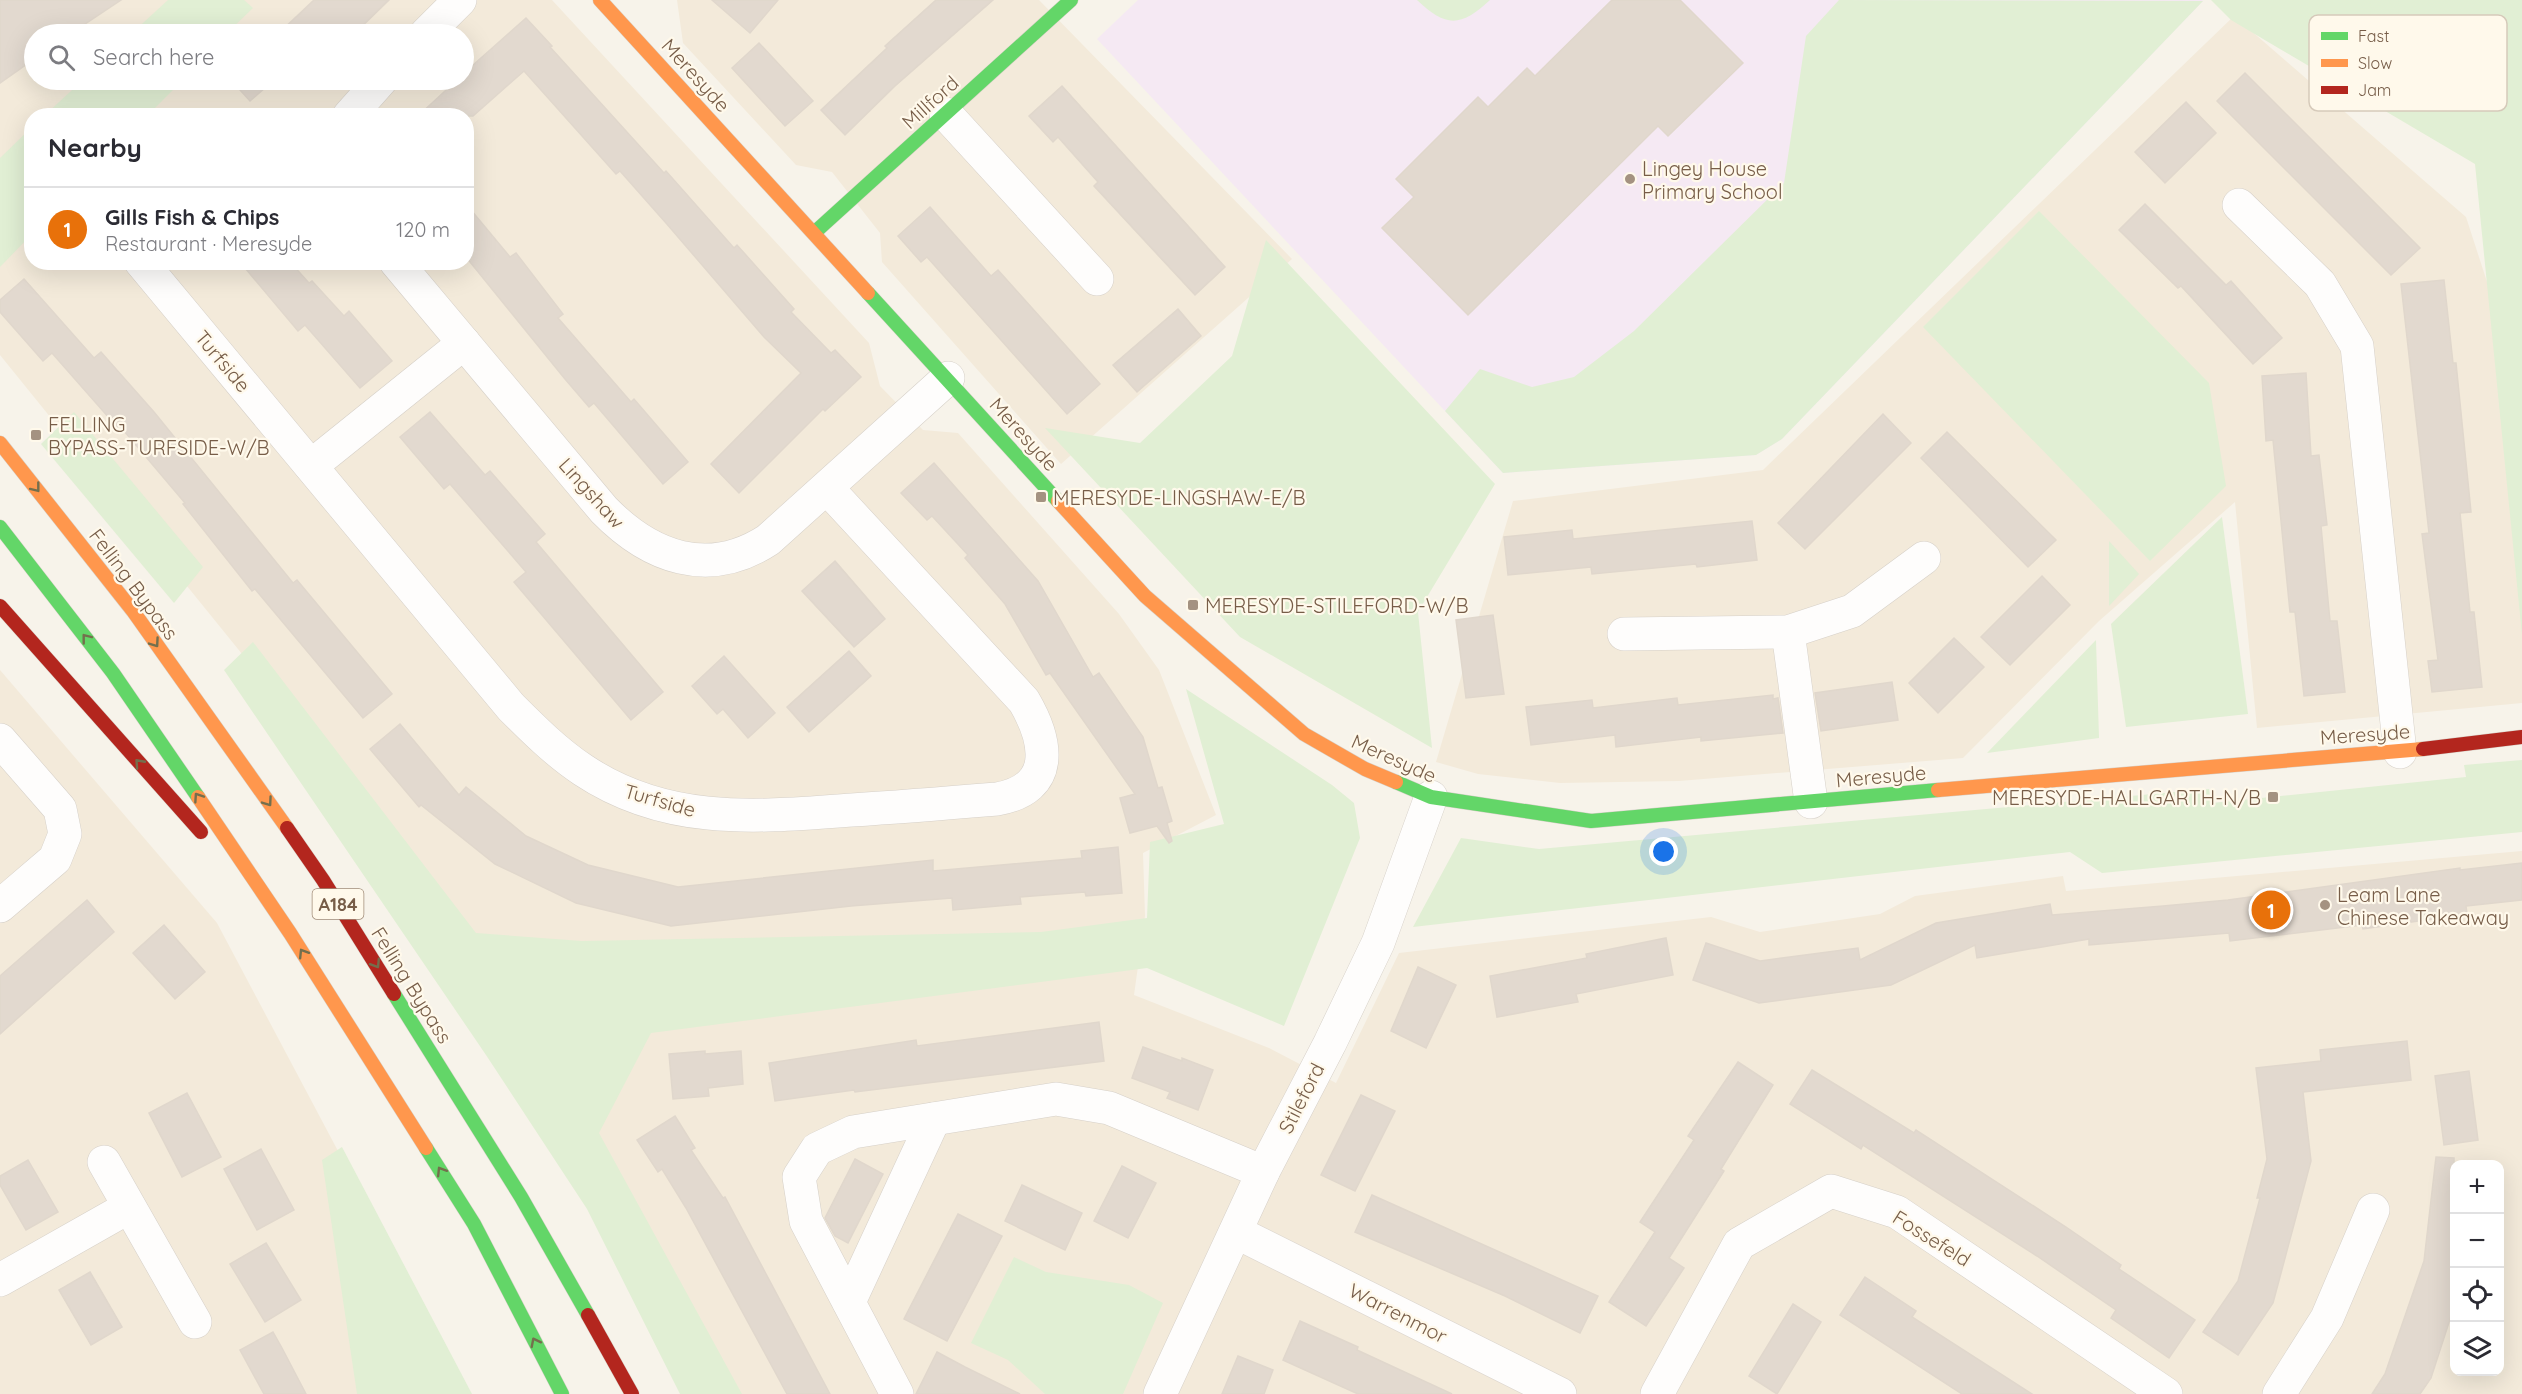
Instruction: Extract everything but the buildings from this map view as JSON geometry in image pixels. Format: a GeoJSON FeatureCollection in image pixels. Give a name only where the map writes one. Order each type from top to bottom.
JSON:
{"type":"FeatureCollection","features":[{"type":"Feature","properties":{"kind":"main road","name":"Millford"},"geometry":{"type":"LineString","coordinates":[[814,233],[1071,0]]}},
{"type":"Feature","properties":{"kind":"main road","name":"Meresyde"},"geometry":{"type":"LineString","coordinates":[[614,5],[814,233],[1145,596],[1304,734],[1365,769],[1431,797],[1591,821],[2252,762],[2400,752],[2522,737]]}},
{"type":"Feature","properties":{"kind":"main road","name":"Felling Bypass"},"geometry":{"type":"LineString","coordinates":[[0,442],[133,611],[323,880],[521,1197],[632,1394]]}},
{"type":"Feature","properties":{"kind":"main road","name":"A184"},"geometry":{"type":"LineString","coordinates":[[0,527],[113,672],[290,933],[474,1224],[562,1394]]}},
{"type":"Feature","properties":{"kind":"main road"},"geometry":{"type":"LineString","coordinates":[[0,606],[290,933]]}},
{"type":"Feature","properties":{"kind":"street"},"geometry":{"type":"LineString","coordinates":[[436,24],[460,0]]}},
{"type":"Feature","properties":{"kind":"street"},"geometry":{"type":"LineString","coordinates":[[356,108],[372,90]]}},
{"type":"Feature","properties":{"kind":"street"},"geometry":{"type":"LineString","coordinates":[[946,114],[1097,279]]}},
{"type":"Feature","properties":{"kind":"street"},"geometry":{"type":"LineString","coordinates":[[2240,205],[2320,284],[2357,346],[2400,752]]}},
{"type":"Feature","properties":{"kind":"street","name":"Turfside"},"geometry":{"type":"LineString","coordinates":[[148,270],[510,706],[551,746],[583,770],[610,785],[649,801],[683,810],[759,817],[997,799],[1013,797],[1027,789],[1038,776],[1042,760],[1042,740],[1036,722],[1024,701],[827,488]]}},
{"type":"Feature","properties":{"kind":"street","name":"Lingshaw"},"geometry":{"type":"LineString","coordinates":[[403,270],[604,510],[620,527],[640,542],[660,552],[701,560],[721,559],[752,551],[768,540],[827,488],[948,378]]}},
{"type":"Feature","properties":{"kind":"street"},"geometry":{"type":"LineString","coordinates":[[311,466],[464,343]]}},
{"type":"Feature","properties":{"kind":"street"},"geometry":{"type":"LineString","coordinates":[[1624,634],[1788,632],[1852,611],[1924,558]]}},
{"type":"Feature","properties":{"kind":"street"},"geometry":{"type":"LineString","coordinates":[[1788,632],[1811,802]]}},
{"type":"Feature","properties":{"kind":"street"},"geometry":{"type":"LineString","coordinates":[[0,740],[60,809],[65,834],[55,859],[0,906]]}},
{"type":"Feature","properties":{"kind":"street","name":"Stileford"},"geometry":{"type":"LineString","coordinates":[[1160,1394],[1263,1172],[1330,1043],[1378,943],[1431,797]]}},
{"type":"Feature","properties":{"kind":"street"},"geometry":{"type":"LineString","coordinates":[[897,1394],[806,1221],[798,1177],[817,1149],[853,1132],[1056,1099],[1109,1108],[1263,1172]]}},
{"type":"Feature","properties":{"kind":"street"},"geometry":{"type":"LineString","coordinates":[[849,1302],[934,1119]]}},
{"type":"Feature","properties":{"kind":"street"},"geometry":{"type":"LineString","coordinates":[[104,1162],[195,1322]]}},
{"type":"Feature","properties":{"kind":"street","name":"Fossefeld"},"geometry":{"type":"LineString","coordinates":[[1657,1394],[1740,1244],[1831,1191],[1897,1212],[2166,1394]]}},
{"type":"Feature","properties":{"kind":"street"},"geometry":{"type":"LineString","coordinates":[[0,1280],[129,1207]]}},
{"type":"Feature","properties":{"kind":"street"},"geometry":{"type":"LineString","coordinates":[[2279,1394],[2327,1318],[2373,1210]]}},
{"type":"Feature","properties":{"kind":"street","name":"Warrenmor"},"geometry":{"type":"LineString","coordinates":[[1236,1232],[1560,1394]]}},
{"type":"Feature","properties":{"kind":"shaded area"},"geometry":{"type":"Polygon","coordinates":[[[0,0],[552,0],[869,343],[880,386],[923,430],[958,433],[1119,614],[1159,670],[1216,815],[1143,853],[1145,916],[1134,995],[1269,1048],[1336,1083],[1399,953],[1711,917],[1760,932],[1880,914],[1915,896],[2063,876],[2066,891],[2522,851],[2522,1394],[727,1394],[263,680],[0,355],[0,0]]]}},
{"type":"Feature","properties":{"kind":"shaded area"},"geometry":{"type":"Polygon","coordinates":[[[677,0],[1039,0],[1292,259],[1061,464],[882,262],[880,233],[832,172],[796,165],[683,43],[677,0]]]}},
{"type":"Feature","properties":{"kind":"shaded area","name":"Lingey House Primary School"},"geometry":{"type":"Polygon","coordinates":[[[1138,0],[2203,1],[1782,439],[1756,455],[1503,473],[1097,39],[1138,0]]]}},
{"type":"Feature","properties":{"kind":"shaded area"},"geometry":{"type":"Polygon","coordinates":[[[2234,16],[2309,81],[2309,111],[2344,111],[2466,217],[2522,390],[2522,703],[2257,728],[2235,502],[2099,621],[1963,758],[1679,781],[1560,783],[1478,774],[1436,762],[1513,501],[1763,470],[2234,16]]]}},
{"type":"Feature","properties":{"kind":"shaded area"},"geometry":{"type":"Polygon","coordinates":[[[0,670],[217,923],[467,1394],[0,1394],[0,670]]]}},
{"type":"Feature","properties":{"kind":"green space"},"geometry":{"type":"Polygon","coordinates":[[[168,0],[244,0],[253,8],[236,24],[142,24],[168,0]]]}},
{"type":"Feature","properties":{"kind":"green space"},"geometry":{"type":"Polygon","coordinates":[[[1417,0],[1490,0],[1470,15],[1454,21],[1437,16],[1417,0]]]}},
{"type":"Feature","properties":{"kind":"green space"},"geometry":{"type":"Polygon","coordinates":[[[1839,0],[2203,1],[1782,439],[1756,455],[1503,473],[1445,411],[1480,369],[1532,387],[1574,377],[1634,331],[1784,183],[1806,36],[1839,0]]]}},
{"type":"Feature","properties":{"kind":"green space"},"geometry":{"type":"Polygon","coordinates":[[[2211,0],[2522,0],[2522,635],[2475,164],[2385,111],[2507,111],[2507,15],[2309,15],[2309,66],[2231,20],[2211,0]]]}},
{"type":"Feature","properties":{"kind":"green space"},"geometry":{"type":"Polygon","coordinates":[[[72,90],[173,90],[155,108],[53,108],[72,90]]]}},
{"type":"Feature","properties":{"kind":"green space"},"geometry":{"type":"Polygon","coordinates":[[[24,135],[24,242],[0,267],[0,158],[24,135]]]}},
{"type":"Feature","properties":{"kind":"green space"},"geometry":{"type":"Polygon","coordinates":[[[2039,211],[2209,383],[2226,486],[2150,561],[1923,327],[2039,211]]]}},
{"type":"Feature","properties":{"kind":"green space"},"geometry":{"type":"Polygon","coordinates":[[[1266,240],[1495,484],[1418,612],[1432,748],[1240,637],[1045,428],[1140,443],[1232,356],[1266,240]]]}},
{"type":"Feature","properties":{"kind":"green space"},"geometry":{"type":"Polygon","coordinates":[[[74,412],[203,567],[174,603],[41,444],[74,412]]]}},
{"type":"Feature","properties":{"kind":"green space"},"geometry":{"type":"Polygon","coordinates":[[[2222,517],[2248,714],[2126,727],[2111,624],[2222,517]]]}},
{"type":"Feature","properties":{"kind":"green space"},"geometry":{"type":"Polygon","coordinates":[[[2109,541],[2139,574],[2109,606],[2109,541]]]}},
{"type":"Feature","properties":{"kind":"green space"},"geometry":{"type":"Polygon","coordinates":[[[2096,640],[2099,738],[1987,753],[2096,640]]]}},
{"type":"Feature","properties":{"kind":"green space"},"geometry":{"type":"Polygon","coordinates":[[[253,642],[476,933],[582,941],[1041,932],[1147,918],[1150,842],[1224,824],[1186,689],[1332,785],[1354,803],[1360,838],[1284,1026],[1147,968],[651,1033],[599,1133],[742,1394],[680,1394],[587,1209],[486,1055],[224,670],[253,642]]]}},
{"type":"Feature","properties":{"kind":"green space"},"geometry":{"type":"Polygon","coordinates":[[[2522,760],[2522,832],[2102,873],[2070,852],[1413,927],[1461,838],[1539,849],[2209,789],[2212,803],[2466,777],[2464,765],[2522,760]]]}},
{"type":"Feature","properties":{"kind":"green space"},"geometry":{"type":"Polygon","coordinates":[[[342,1147],[472,1394],[357,1394],[322,1160],[342,1147]]]}},
{"type":"Feature","properties":{"kind":"green space"},"geometry":{"type":"Polygon","coordinates":[[[1014,1257],[1046,1272],[1129,1285],[1163,1303],[1123,1394],[1045,1394],[1008,1360],[971,1343],[1014,1257]]]}},
{"type":"Feature","properties":{"kind":"traffic: fast"},"geometry":{"type":"LineString","coordinates":[[814,233],[1071,0]]}},
{"type":"Feature","properties":{"kind":"traffic: fast"},"geometry":{"type":"LineString","coordinates":[[868,293],[1058,501]]}},
{"type":"Feature","properties":{"kind":"traffic: fast"},"geometry":{"type":"LineString","coordinates":[[0,527],[113,673],[198,797]]}},
{"type":"Feature","properties":{"kind":"traffic: fast"},"geometry":{"type":"LineString","coordinates":[[1396,782],[1431,797],[1591,821],[1938,790]]}},
{"type":"Feature","properties":{"kind":"traffic: fast"},"geometry":{"type":"LineString","coordinates":[[394,994],[521,1197],[588,1315]]}},
{"type":"Feature","properties":{"kind":"traffic: fast"},"geometry":{"type":"LineString","coordinates":[[426,1148],[474,1224],[562,1394]]}},
{"type":"Feature","properties":{"kind":"traffic: slow"},"geometry":{"type":"LineString","coordinates":[[600,0],[868,293]]}},
{"type":"Feature","properties":{"kind":"traffic: slow"},"geometry":{"type":"LineString","coordinates":[[0,443],[133,611],[287,828]]}},
{"type":"Feature","properties":{"kind":"traffic: slow"},"geometry":{"type":"LineString","coordinates":[[1058,501],[1145,596],[1304,734],[1365,769],[1396,782]]}},
{"type":"Feature","properties":{"kind":"traffic: slow"},"geometry":{"type":"LineString","coordinates":[[1938,790],[2423,749]]}},
{"type":"Feature","properties":{"kind":"traffic: slow"},"geometry":{"type":"LineString","coordinates":[[198,797],[290,933],[426,1148]]}},
{"type":"Feature","properties":{"kind":"traffic: jam"},"geometry":{"type":"LineString","coordinates":[[0,606],[201,832]]}},
{"type":"Feature","properties":{"kind":"traffic: jam"},"geometry":{"type":"LineString","coordinates":[[2423,749],[2522,737]]}},
{"type":"Feature","properties":{"kind":"traffic: jam"},"geometry":{"type":"LineString","coordinates":[[287,828],[323,880],[394,994]]}},
{"type":"Feature","properties":{"kind":"traffic: jam"},"geometry":{"type":"LineString","coordinates":[[588,1315],[632,1394]]}},
{"type":"Feature","properties":{"kind":"place","name":"Lingey House Primary School"},"geometry":{"type":"Point","coordinates":[1630,179]}},
{"type":"Feature","properties":{"kind":"place","name":"FELLING BYPASS-TURFSIDE-W/B"},"geometry":{"type":"Point","coordinates":[36,435]}},
{"type":"Feature","properties":{"kind":"place","name":"MERESYDE-LINGSHAW-E/B"},"geometry":{"type":"Point","coordinates":[1041,497]}},
{"type":"Feature","properties":{"kind":"place","name":"MERESYDE-STILEFORD-W/B"},"geometry":{"type":"Point","coordinates":[1193,605]}},
{"type":"Feature","properties":{"kind":"place","name":"MERESYDE-HALLGARTH-N/B"},"geometry":{"type":"Point","coordinates":[2273,797]}},
{"type":"Feature","properties":{"kind":"place","name":"Leam Lane Chinese Takeaway"},"geometry":{"type":"Point","coordinates":[2325,905]}},
{"type":"Feature","properties":{"kind":"place","name":"Gills Fish & Chips"},"geometry":{"type":"Point","coordinates":[2271,910]}}]}
